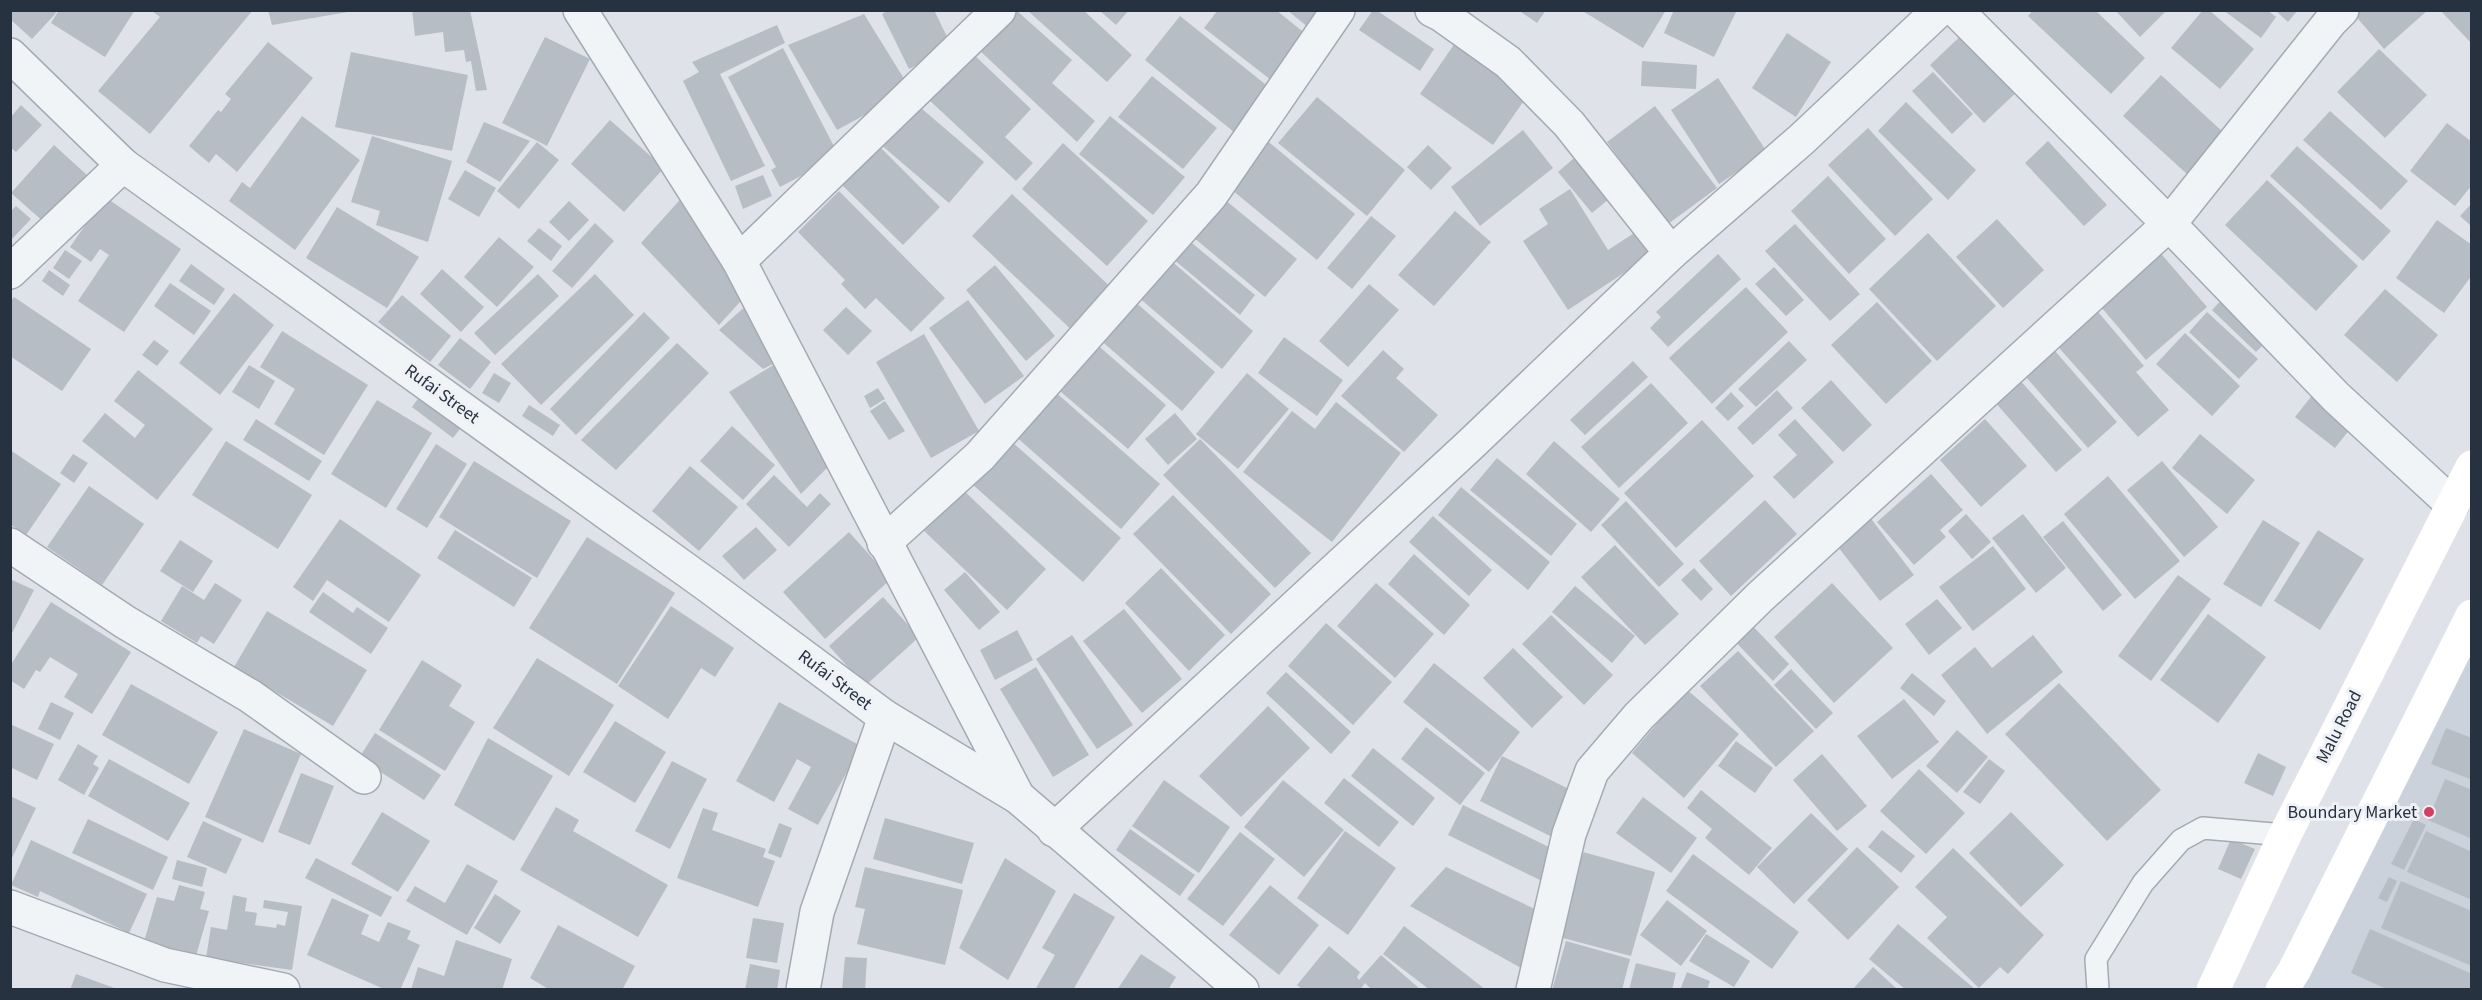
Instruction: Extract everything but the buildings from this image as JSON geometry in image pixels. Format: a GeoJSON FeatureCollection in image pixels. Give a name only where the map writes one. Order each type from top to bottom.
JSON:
{"type":"FeatureCollection","features":[{"type":"Feature","properties":{"kind":"main road","name":"Malu Road"},"geometry":{"type":"LineString","coordinates":[[2212,990],[2285,835],[2472,466]]}},
{"type":"Feature","properties":{"kind":"main road"},"geometry":{"type":"LineString","coordinates":[[2282,990],[2294,971],[2472,616]]}},
{"type":"Feature","properties":{"kind":"street"},"geometry":{"type":"LineString","coordinates":[[580,10],[739,261],[1018,797],[1242,990]]}},
{"type":"Feature","properties":{"kind":"street"},"geometry":{"type":"LineString","coordinates":[[739,261],[999,10]]}},
{"type":"Feature","properties":{"kind":"street"},"geometry":{"type":"LineString","coordinates":[[884,543],[980,456],[1211,195],[1338,10]]}},
{"type":"Feature","properties":{"kind":"street"},"geometry":{"type":"LineString","coordinates":[[1432,10],[1443,15],[1508,62],[1561,116],[1671,253]]}},
{"type":"Feature","properties":{"kind":"street"},"geometry":{"type":"LineString","coordinates":[[1054,830],[1437,476],[1671,253],[1802,139],[1939,10]]}},
{"type":"Feature","properties":{"kind":"street"},"geometry":{"type":"LineString","coordinates":[[1956,10],[2169,224],[2336,397],[2452,504]]}},
{"type":"Feature","properties":{"kind":"street"},"geometry":{"type":"LineString","coordinates":[[1533,990],[1569,834],[1592,771],[1639,716],[1760,597],[2169,224],[2342,10]]}},
{"type":"Feature","properties":{"kind":"street","name":"Rufai Street"},"geometry":{"type":"LineString","coordinates":[[10,56],[123,165],[710,586],[885,717],[1018,797]]}},
{"type":"Feature","properties":{"kind":"street"},"geometry":{"type":"LineString","coordinates":[[10,272],[123,165]]}},
{"type":"Feature","properties":{"kind":"street"},"geometry":{"type":"LineString","coordinates":[[10,546],[125,622],[250,696],[364,777]]}},
{"type":"Feature","properties":{"kind":"street"},"geometry":{"type":"LineString","coordinates":[[803,990],[817,912],[885,717]]}},
{"type":"Feature","properties":{"kind":"street"},"geometry":{"type":"LineString","coordinates":[[10,907],[165,965],[284,990]]}},
{"type":"Feature","properties":{"kind":"lane"},"geometry":{"type":"LineString","coordinates":[[2098,990],[2096,958],[2142,884],[2181,840],[2203,828],[2285,835]]}},
{"type":"Feature","properties":{"kind":"shaded area","name":"Boundary Market"},"geometry":{"type":"Polygon","coordinates":[[[2471,638],[2471,989],[2292,990],[2471,638]]]}},
{"type":"Feature","properties":{"kind":"place","name":"Boundary Market"},"geometry":{"type":"Point","coordinates":[2429,812]}}]}
